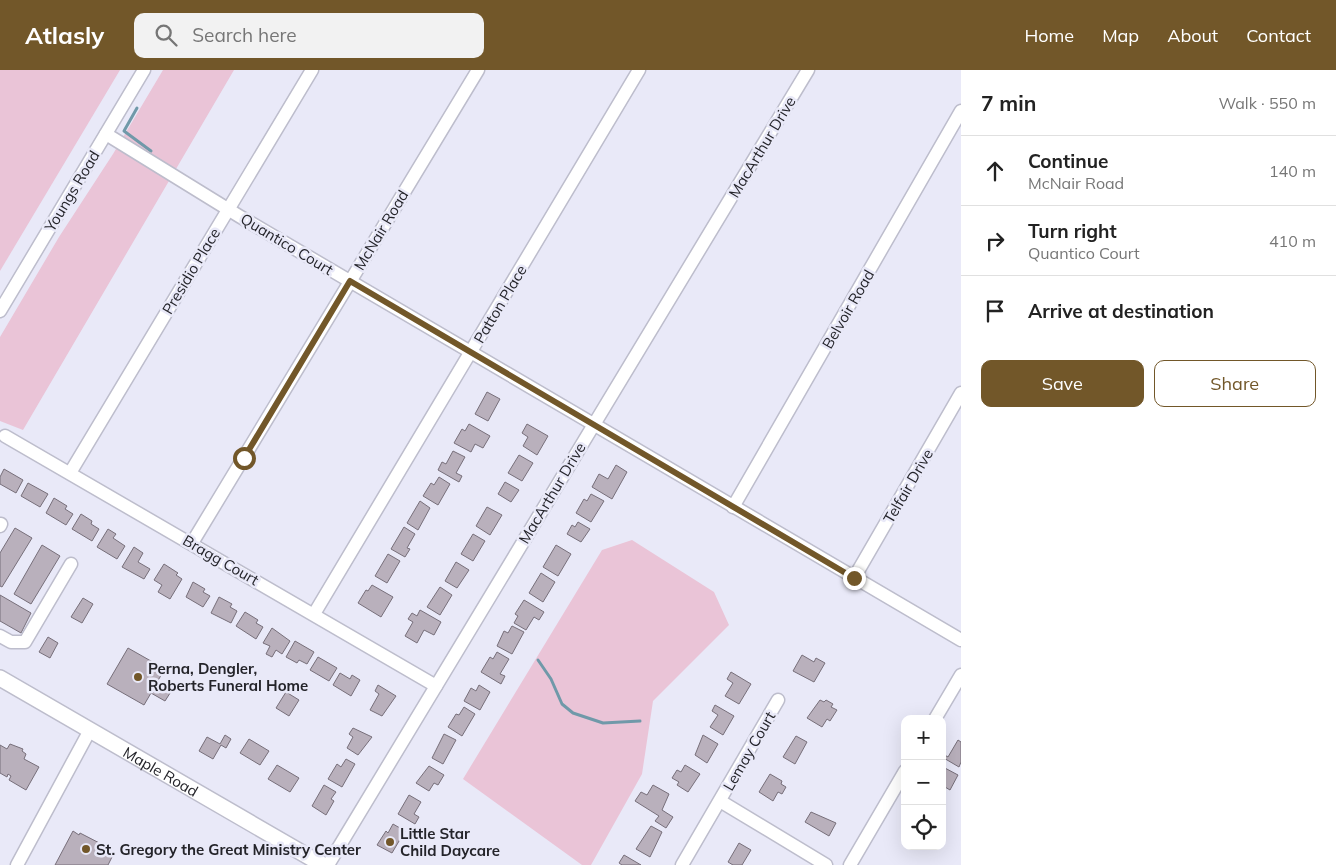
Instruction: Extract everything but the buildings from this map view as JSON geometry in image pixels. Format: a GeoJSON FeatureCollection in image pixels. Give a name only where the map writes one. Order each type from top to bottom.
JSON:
{"type":"FeatureCollection","features":[{"type":"Feature","properties":{"kind":"main road","name":"Maple Road"},"geometry":{"type":"LineString","coordinates":[[0,678],[323,865]]}},
{"type":"Feature","properties":{"kind":"street","name":"Youngs Road"},"geometry":{"type":"LineString","coordinates":[[0,311],[144,70]]}},
{"type":"Feature","properties":{"kind":"street","name":"Presidio Place"},"geometry":{"type":"LineString","coordinates":[[70,473],[312,70]]}},
{"type":"Feature","properties":{"kind":"street","name":"McNair Road"},"geometry":{"type":"LineString","coordinates":[[192,544],[478,70]]}},
{"type":"Feature","properties":{"kind":"street","name":"Patton Place"},"geometry":{"type":"LineString","coordinates":[[314,614],[639,70]]}},
{"type":"Feature","properties":{"kind":"street","name":"MacArthur Drive"},"geometry":{"type":"LineString","coordinates":[[328,865],[593,423],[808,70]]}},
{"type":"Feature","properties":{"kind":"street","name":"Belvoir Road"},"geometry":{"type":"LineString","coordinates":[[733,506],[960,117]]}},
{"type":"Feature","properties":{"kind":"street","name":"Quantico Court"},"geometry":{"type":"LineString","coordinates":[[106,134],[350,281],[961,640]]}},
{"type":"Feature","properties":{"kind":"street","name":"Telfair Drive"},"geometry":{"type":"LineString","coordinates":[[854,578],[961,393]]}},
{"type":"Feature","properties":{"kind":"street","name":"Bragg Court"},"geometry":{"type":"LineString","coordinates":[[5,436],[436,686]]}},
{"type":"Feature","properties":{"kind":"street"},"geometry":{"type":"LineString","coordinates":[[0,636],[11,642],[25,642],[71,564]]}},
{"type":"Feature","properties":{"kind":"street"},"geometry":{"type":"LineString","coordinates":[[938,715],[961,675]]}},
{"type":"Feature","properties":{"kind":"street","name":"Lemay Court"},"geometry":{"type":"LineString","coordinates":[[682,865],[778,700]]}},
{"type":"Feature","properties":{"kind":"street"},"geometry":{"type":"LineString","coordinates":[[17,865],[90,730]]}},
{"type":"Feature","properties":{"kind":"street"},"geometry":{"type":"LineString","coordinates":[[850,865],[901,778]]}},
{"type":"Feature","properties":{"kind":"street","name":"Lemay Court"},"geometry":{"type":"LineString","coordinates":[[720,801],[826,865]]}},
{"type":"Feature","properties":{"kind":"shaded area"},"geometry":{"type":"Polygon","coordinates":[[[0,70],[120,70],[0,271],[0,70]]]}},
{"type":"Feature","properties":{"kind":"shaded area"},"geometry":{"type":"Polygon","coordinates":[[[163,70],[234,70],[23,430],[0,421],[0,337],[59,237],[113,154],[163,70]]]}},
{"type":"Feature","properties":{"kind":"shaded area"},"geometry":{"type":"Polygon","coordinates":[[[632,540],[714,592],[729,625],[653,701],[642,774],[591,865],[582,865],[463,779],[602,550],[632,540]]]}},
{"type":"Feature","properties":{"kind":"waterway"},"geometry":{"type":"LineString","coordinates":[[137,108],[124,131],[151,151]]}},
{"type":"Feature","properties":{"kind":"waterway"},"geometry":{"type":"LineString","coordinates":[[538,660],[551,679],[562,704],[573,713],[603,723],[640,721]]}},
{"type":"Feature","properties":{"kind":"place","name":"Perna, Dengler, Roberts Funeral Home"},"geometry":{"type":"Point","coordinates":[138,677]}},
{"type":"Feature","properties":{"kind":"place","name":"Little Star Child Daycare"},"geometry":{"type":"Point","coordinates":[390,842]}},
{"type":"Feature","properties":{"kind":"place","name":"St. Gregory the Great Ministry Center"},"geometry":{"type":"Point","coordinates":[86,849]}},
{"type":"Feature","properties":{"kind":"route"},"geometry":{"type":"LineString","coordinates":[[244,458],[350,281],[854,578]]}}]}
